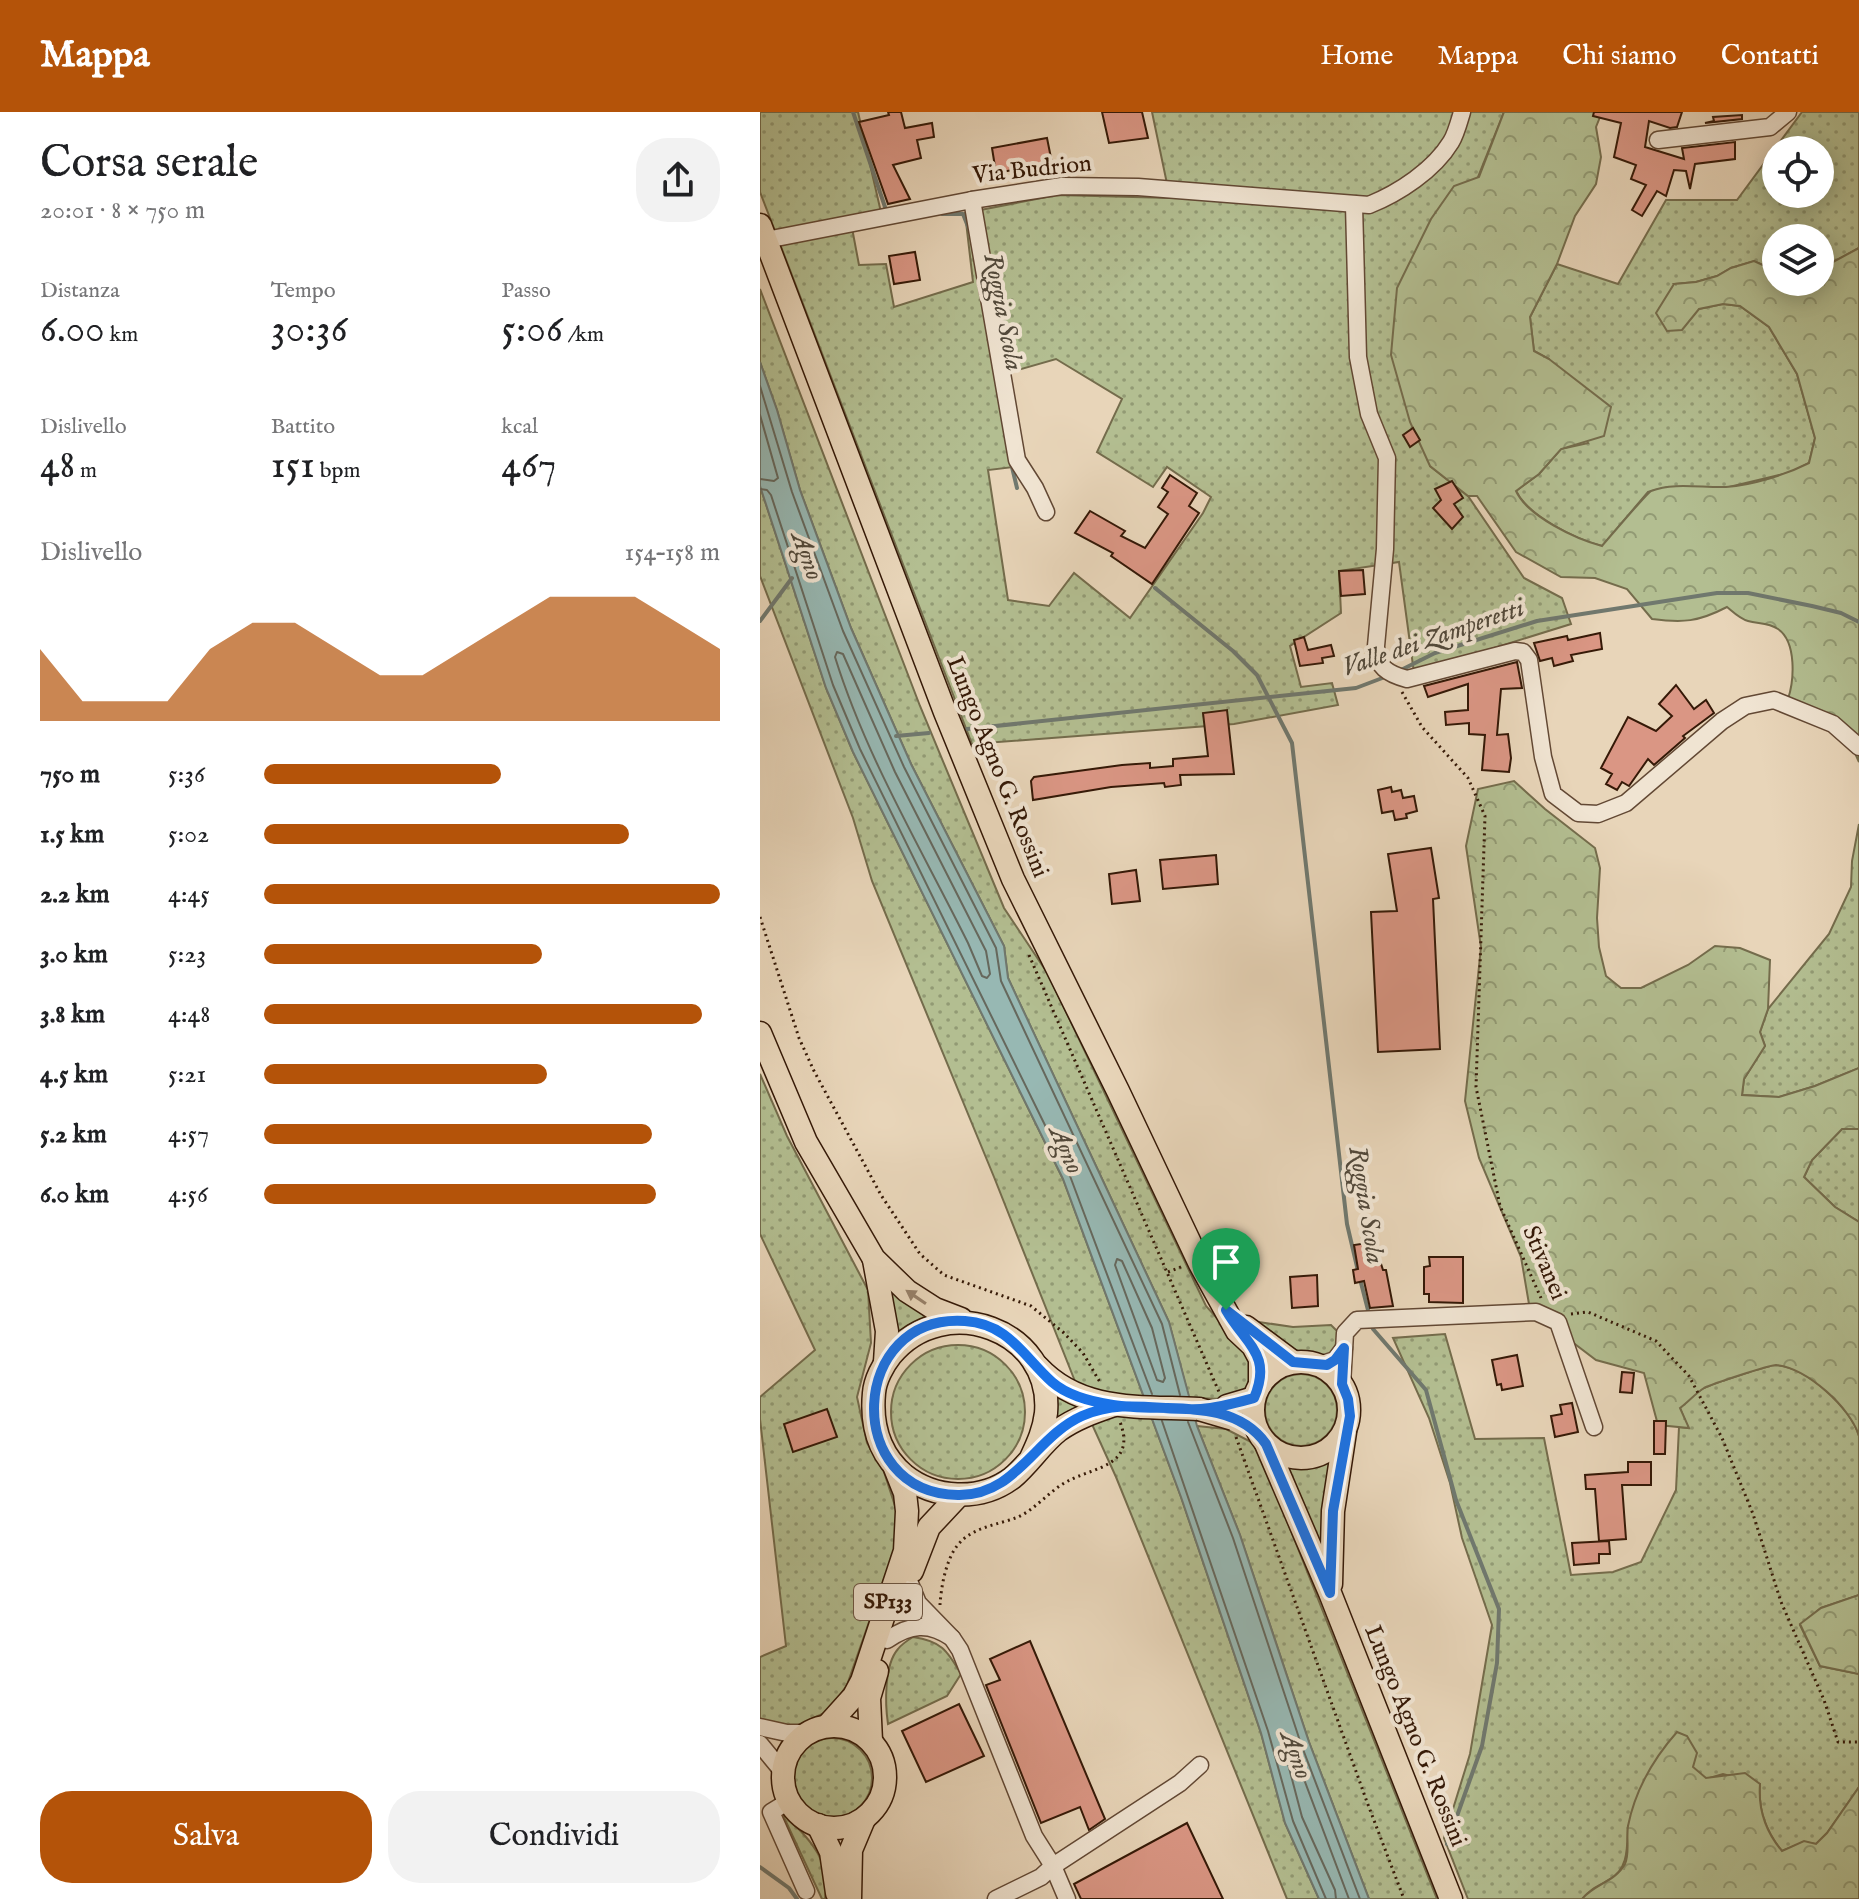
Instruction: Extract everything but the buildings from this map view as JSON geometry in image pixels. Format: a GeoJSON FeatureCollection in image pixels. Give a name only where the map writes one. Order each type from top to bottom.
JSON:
{"type":"FeatureCollection","features":[{"type":"Feature","properties":{"kind":"main road","name":"Lungo Agno G. Rossini"},"geometry":{"type":"LineString","coordinates":[[763,232],[945,712],[1013,879],[1198,1260],[1237,1331],[1253,1346],[1260,1359],[1254,1421],[1330,1593],[1451,1899]]}},
{"type":"Feature","properties":{"kind":"main road","name":"SP133"},"geometry":{"type":"LineString","coordinates":[[760,1033],[806,1142],[874,1259],[907,1291],[935,1309],[991,1327],[1014,1341],[1032,1360]]}},
{"type":"Feature","properties":{"kind":"main road","name":"SP133"},"geometry":{"type":"LineString","coordinates":[[874,1259],[887,1331],[885,1362]]}},
{"type":"Feature","properties":{"kind":"main road","name":"Lungo Agno G. Rossini"},"geometry":{"type":"LineString","coordinates":[[1226,1310],[1293,1362]]}},
{"type":"Feature","properties":{"kind":"main road","name":"SP133"},"geometry":{"type":"LineString","coordinates":[[817,1730],[854,1696],[862,1681],[908,1534],[906,1502],[895,1467],[879,1443],[872,1416],[874,1388],[885,1362],[900,1344],[920,1330],[942,1323],[966,1321]]}},
{"type":"Feature","properties":{"kind":"main road"},"geometry":{"type":"LineString","coordinates":[[1032,1360],[1053,1383],[1076,1396],[1111,1403],[1199,1409],[1231,1419],[1262,1438],[1277,1452],[1292,1458],[1323,1454],[1345,1432]]}},
{"type":"Feature","properties":{"kind":"main road"},"geometry":{"type":"LineString","coordinates":[[1031,1458],[1042,1435],[1046,1410],[1043,1384],[1032,1360]]}},
{"type":"Feature","properties":{"kind":"main road"},"geometry":{"type":"LineString","coordinates":[[1231,1419],[1280,1366],[1293,1362],[1319,1365],[1342,1384]]}},
{"type":"Feature","properties":{"kind":"main road","name":"Lungo Agno G. Rossini"},"geometry":{"type":"LineString","coordinates":[[1330,1593],[1333,1511],[1350,1416],[1342,1384]]}},
{"type":"Feature","properties":{"kind":"main road"},"geometry":{"type":"LineString","coordinates":[[1031,1458],[1069,1423],[1111,1403]]}},
{"type":"Feature","properties":{"kind":"main road","name":"SP133"},"geometry":{"type":"LineString","coordinates":[[895,1467],[913,1482],[935,1492],[959,1495],[987,1491],[1011,1478],[1031,1458]]}},
{"type":"Feature","properties":{"kind":"main road","name":"SP133"},"geometry":{"type":"LineString","coordinates":[[871,1741],[869,1698],[887,1640],[929,1527],[959,1495]]}},
{"type":"Feature","properties":{"kind":"main road"},"geometry":{"type":"LineString","coordinates":[[850,1899],[849,1862],[855,1835],[882,1796],[884,1767],[871,1741],[858,1731],[843,1726],[817,1730],[795,1743],[783,1772],[789,1801],[807,1820],[818,1825],[834,1828],[864,1819]]}},
{"type":"Feature","properties":{"kind":"main road"},"geometry":{"type":"LineString","coordinates":[[818,1825],[831,1852],[838,1899]]}},
{"type":"Feature","properties":{"kind":"street"},"geometry":{"type":"LineString","coordinates":[[1462,112],[1451,142],[1430,168],[1383,199],[1369,205],[1354,205],[1358,357],[1369,414],[1387,458],[1385,549],[1376,658],[1380,666],[1392,675],[1407,679],[1515,651],[1523,652],[1529,660],[1543,757],[1553,794],[1578,813],[1598,814],[1626,803],[1722,721],[1745,706],[1774,700],[1833,724],[1859,747]]}},
{"type":"Feature","properties":{"kind":"street"},"geometry":{"type":"LineString","coordinates":[[1658,140],[1770,127],[1788,112]]}},
{"type":"Feature","properties":{"kind":"street","name":"Via Budrion"},"geometry":{"type":"LineString","coordinates":[[763,232],[1062,186],[1138,187],[1354,205]]}},
{"type":"Feature","properties":{"kind":"street"},"geometry":{"type":"LineString","coordinates":[[972,200],[1017,460],[1046,512]]}},
{"type":"Feature","properties":{"kind":"street"},"geometry":{"type":"LineString","coordinates":[[1342,1384],[1345,1333],[1357,1320],[1536,1312],[1558,1322],[1594,1427]]}},
{"type":"Feature","properties":{"kind":"street"},"geometry":{"type":"LineString","coordinates":[[1319,1365],[1335,1360],[1344,1348]]}},
{"type":"Feature","properties":{"kind":"street"},"geometry":{"type":"LineString","coordinates":[[909,1581],[918,1603],[940,1624],[960,1650],[1034,1836],[1053,1866],[1067,1899]]}},
{"type":"Feature","properties":{"kind":"street"},"geometry":{"type":"LineString","coordinates":[[887,1640],[912,1627],[939,1629],[952,1638]]}},
{"type":"Feature","properties":{"kind":"street"},"geometry":{"type":"LineString","coordinates":[[760,1727],[787,1733],[817,1730]]}},
{"type":"Feature","properties":{"kind":"street"},"geometry":{"type":"LineString","coordinates":[[760,1744],[783,1772]]}},
{"type":"Feature","properties":{"kind":"street"},"geometry":{"type":"LineString","coordinates":[[996,1899],[1041,1877],[1180,1783],[1200,1765]]}},
{"type":"Feature","properties":{"kind":"street"},"geometry":{"type":"LineString","coordinates":[[789,1801],[771,1812],[806,1891]]}},
{"type":"Feature","properties":{"kind":"path","name":"Stivanei"},"geometry":{"type":"LineString","coordinates":[[1392,675],[1422,727],[1468,778],[1485,816],[1476,1087],[1500,1206],[1539,1291],[1547,1317],[1588,1312],[1656,1341],[1689,1376],[1722,1438],[1753,1514],[1781,1602],[1824,1700],[1838,1742],[1859,1742]]}},
{"type":"Feature","properties":{"kind":"path"},"geometry":{"type":"LineString","coordinates":[[760,917],[799,1038],[814,1071],[881,1195],[920,1254],[944,1275],[1031,1306],[1064,1333],[1083,1353],[1122,1427],[1122,1450],[1114,1462],[1067,1481],[1021,1515],[974,1531],[957,1546],[940,1594],[940,1624]]}},
{"type":"Feature","properties":{"kind":"path"},"geometry":{"type":"LineString","coordinates":[[1168,1272],[1190,1263]]}},
{"type":"Feature","properties":{"kind":"path"},"geometry":{"type":"LineString","coordinates":[[1231,1419],[1404,1899]]}},
{"type":"Feature","properties":{"kind":"green space"},"geometry":{"type":"Polygon","coordinates":[[[760,112],[858,112],[883,221],[852,228],[859,265],[886,264],[894,307],[973,282],[965,213],[1057,195],[1170,198],[1152,112],[1504,112],[1478,177],[1430,466],[1468,496],[1524,578],[1562,598],[1571,624],[1414,673],[1399,562],[1339,571],[1341,613],[1290,646],[1301,687],[1332,683],[1338,705],[1234,724],[972,744],[760,192],[760,112]],[[1056,359],[1000,375],[1014,467],[988,470],[1008,600],[1049,606],[1074,573],[1130,618],[1203,513],[1211,497],[1167,467],[1153,487],[1097,452],[1122,399],[1056,359]]]}},
{"type":"Feature","properties":{"kind":"green space"},"geometry":{"type":"Polygon","coordinates":[[[1504,112],[1602,112],[1596,127],[1601,157],[1596,184],[1575,216],[1557,264],[1530,317],[1534,351],[1611,407],[1604,436],[1561,449],[1539,474],[1516,491],[1531,510],[1554,526],[1602,546],[1651,491],[1669,487],[1747,484],[1809,463],[1815,438],[1797,374],[1769,327],[1740,306],[1723,304],[1699,309],[1682,330],[1667,331],[1656,313],[1674,284],[1717,276],[1754,261],[1762,265],[1762,296],[1834,296],[1834,261],[1859,248],[1859,762],[1849,740],[1788,699],[1792,682],[1791,652],[1778,629],[1745,620],[1727,607],[1690,620],[1652,619],[1627,589],[1595,578],[1561,577],[1516,552],[1477,496],[1468,496],[1430,466],[1410,422],[1391,355],[1397,288],[1431,219],[1454,186],[1479,177],[1504,112]]]}},
{"type":"Feature","properties":{"kind":"green space"},"geometry":{"type":"Polygon","coordinates":[[[1802,112],[1859,112],[1859,248],[1834,261],[1834,224],[1762,224],[1762,265],[1754,261],[1717,276],[1674,284],[1699,309],[1723,304],[1740,306],[1769,327],[1797,374],[1815,438],[1809,463],[1792,472],[1729,487],[1668,487],[1648,492],[1602,546],[1579,538],[1542,518],[1516,491],[1539,474],[1561,449],[1588,443],[1549,359],[1534,351],[1530,317],[1557,264],[1618,284],[1666,200],[1737,200],[1762,166],[1762,208],[1834,208],[1834,136],[1784,136],[1802,112]]]}},
{"type":"Feature","properties":{"kind":"green space"},"geometry":{"type":"Polygon","coordinates":[[[760,289],[920,706],[1004,908],[1048,974],[1206,1306],[1248,1353],[1254,1374],[1246,1392],[1227,1399],[1189,1398],[1169,1322],[1008,978],[1004,946],[911,764],[851,628],[800,490],[760,362],[760,289]]]}},
{"type":"Feature","properties":{"kind":"green space"},"geometry":{"type":"Polygon","coordinates":[[[760,486],[826,688],[853,752],[1063,1179],[1181,1497],[1261,1733],[1285,1823],[1319,1899],[1287,1899],[1116,1477],[1086,1411],[1054,1427],[1052,1394],[1072,1403],[1084,1404],[872,881],[853,818],[760,576],[760,486]]]}},
{"type":"Feature","properties":{"kind":"green space"},"geometry":{"type":"Polygon","coordinates":[[[1514,781],[1595,848],[1600,868],[1599,947],[1606,976],[1621,988],[1641,988],[1688,965],[1715,946],[1740,948],[1770,960],[1768,1009],[1760,1032],[1765,1046],[1744,1079],[1742,1095],[1779,1097],[1859,1068],[1859,1129],[1842,1129],[1812,1160],[1804,1177],[1835,1207],[1859,1222],[1859,1436],[1847,1414],[1826,1391],[1801,1373],[1776,1365],[1701,1390],[1680,1408],[1689,1428],[1658,1425],[1644,1373],[1596,1360],[1530,1310],[1521,1257],[1479,1158],[1465,1101],[1481,947],[1466,846],[1478,789],[1514,781]]]}},
{"type":"Feature","properties":{"kind":"green space"},"geometry":{"type":"Polygon","coordinates":[[[1859,824],[1859,1068],[1779,1097],[1742,1095],[1744,1079],[1765,1046],[1760,1032],[1768,1009],[1829,934],[1851,887],[1859,824]]]}},
{"type":"Feature","properties":{"kind":"green space"},"geometry":{"type":"Polygon","coordinates":[[[760,1074],[787,1136],[868,1290],[871,1343],[857,1397],[867,1443],[884,1472],[896,1509],[897,1542],[847,1685],[829,1711],[798,1725],[777,1727],[760,1722],[760,1657],[786,1646],[760,1397],[815,1350],[760,1234],[760,1074]]]}},
{"type":"Feature","properties":{"kind":"green space"},"geometry":{"type":"Polygon","coordinates":[[[1842,1129],[1859,1129],[1859,1222],[1835,1207],[1804,1177],[1812,1160],[1842,1129]]]}},
{"type":"Feature","properties":{"kind":"green space"},"geometry":{"type":"Polygon","coordinates":[[[883,1282],[929,1317],[908,1325],[891,1341],[883,1282]]]}},
{"type":"Feature","properties":{"kind":"green space"},"geometry":{"type":"Polygon","coordinates":[[[1252,1321],[1293,1327],[1331,1325],[1338,1332],[1339,1341],[1329,1357],[1307,1354],[1278,1341],[1252,1321]]]}},
{"type":"Feature","properties":{"kind":"green space"},"geometry":{"type":"Polygon","coordinates":[[[1445,1334],[1475,1439],[1544,1438],[1571,1575],[1613,1572],[1641,1562],[1676,1490],[1679,1427],[1688,1428],[1680,1408],[1704,1388],[1763,1368],[1776,1365],[1788,1367],[1814,1381],[1847,1413],[1859,1436],[1859,1595],[1821,1608],[1800,1625],[1820,1666],[1859,1674],[1859,1787],[1816,1844],[1804,1842],[1782,1851],[1764,1820],[1760,1784],[1723,1774],[1706,1779],[1692,1767],[1628,1826],[1624,1864],[1616,1875],[1582,1899],[1468,1899],[1444,1838],[1470,1754],[1492,1625],[1462,1538],[1450,1483],[1429,1418],[1393,1338],[1445,1334]]]}},
{"type":"Feature","properties":{"kind":"green space"},"geometry":{"type":"Polygon","coordinates":[[[958,1345],[984,1350],[1005,1365],[1020,1386],[1025,1412],[1020,1438],[1005,1459],[984,1474],[958,1479],[932,1474],[911,1459],[896,1438],[891,1412],[896,1386],[911,1365],[932,1350],[958,1345]]]}},
{"type":"Feature","properties":{"kind":"green space"},"geometry":{"type":"Polygon","coordinates":[[[1301,1374],[1321,1380],[1331,1390],[1337,1410],[1331,1430],[1321,1440],[1301,1446],[1281,1440],[1271,1430],[1265,1410],[1271,1390],[1281,1380],[1301,1374]]]}},
{"type":"Feature","properties":{"kind":"green space"},"geometry":{"type":"Polygon","coordinates":[[[1197,1426],[1226,1429],[1257,1445],[1437,1899],[1369,1899],[1309,1742],[1240,1535],[1197,1426]]]}},
{"type":"Feature","properties":{"kind":"green space"},"geometry":{"type":"Polygon","coordinates":[[[1333,1460],[1324,1569],[1282,1466],[1310,1468],[1333,1460]]]}},
{"type":"Feature","properties":{"kind":"green space"},"geometry":{"type":"Polygon","coordinates":[[[1859,1595],[1859,1674],[1820,1666],[1800,1624],[1821,1608],[1859,1595]]]}},
{"type":"Feature","properties":{"kind":"green space"},"geometry":{"type":"Polygon","coordinates":[[[913,1637],[937,1644],[961,1674],[947,1696],[888,1724],[886,1696],[890,1665],[898,1649],[913,1637]]]}},
{"type":"Feature","properties":{"kind":"green space"},"geometry":{"type":"Polygon","coordinates":[[[1677,1732],[1687,1736],[1697,1753],[1693,1767],[1706,1778],[1745,1773],[1760,1784],[1764,1820],[1782,1851],[1804,1841],[1816,1844],[1859,1787],[1859,1899],[1582,1899],[1616,1875],[1625,1864],[1628,1826],[1635,1800],[1653,1764],[1677,1732]]]}},
{"type":"Feature","properties":{"kind":"green space"},"geometry":{"type":"Polygon","coordinates":[[[832,1738],[847,1741],[860,1750],[869,1763],[872,1778],[869,1793],[860,1806],[847,1815],[832,1818],[817,1815],[804,1806],[795,1793],[792,1778],[795,1763],[804,1750],[817,1741],[832,1738]]]}},
{"type":"Feature","properties":{"kind":"green space"},"geometry":{"type":"Polygon","coordinates":[[[781,1811],[808,1840],[821,1860],[826,1884],[825,1899],[822,1899],[781,1811]]]}},
{"type":"Feature","properties":{"kind":"water","name":"Agno"},"geometry":{"type":"Polygon","coordinates":[[[760,362],[800,490],[851,628],[911,764],[1004,946],[1008,978],[1169,1322],[1197,1426],[1240,1535],[1309,1742],[1369,1899],[1319,1899],[1285,1823],[1261,1733],[1181,1497],[1063,1179],[853,752],[826,688],[760,486],[760,362]]]}},
{"type":"Feature","properties":{"kind":"waterway","name":"Roggia Scola"},"geometry":{"type":"LineString","coordinates":[[853,112],[885,207]]}},
{"type":"Feature","properties":{"kind":"waterway","name":"Roggia Scola"},"geometry":{"type":"LineString","coordinates":[[942,214],[963,214],[971,234]]}},
{"type":"Feature","properties":{"kind":"waterway","name":"Roggia Scola"},"geometry":{"type":"LineString","coordinates":[[1011,463],[1017,488]]}},
{"type":"Feature","properties":{"kind":"waterway","name":"Agno"},"geometry":{"type":"LineString","coordinates":[[760,621],[792,578]]}},
{"type":"Feature","properties":{"kind":"waterway","name":"Roggia Scola"},"geometry":{"type":"LineString","coordinates":[[1155,588],[1233,651],[1257,675],[1292,743],[1347,1224],[1358,1271]]}},
{"type":"Feature","properties":{"kind":"waterway","name":"Valle dei Zamperetti"},"geometry":{"type":"LineString","coordinates":[[1397,672],[1435,653],[1537,621],[1717,593],[1748,593],[1812,606],[1841,613],[1859,622]]}},
{"type":"Feature","properties":{"kind":"waterway","name":"Valle dei Zamperetti"},"geometry":{"type":"LineString","coordinates":[[967,729],[1356,688],[1385,677]]}},
{"type":"Feature","properties":{"kind":"waterway","name":"Valle dei Zamperetti"},"geometry":{"type":"LineString","coordinates":[[896,736],[929,733]]}},
{"type":"Feature","properties":{"kind":"waterway","name":"Roggia Scola"},"geometry":{"type":"LineString","coordinates":[[1360,1279],[1369,1314]]}},
{"type":"Feature","properties":{"kind":"waterway","name":"Roggia Scola"},"geometry":{"type":"LineString","coordinates":[[1371,1322],[1373,1329],[1426,1390],[1456,1500],[1499,1609],[1497,1663],[1482,1746],[1447,1844]]}},
{"type":"Feature","properties":{"kind":"waterway"},"geometry":{"type":"LineString","coordinates":[[760,1867],[789,1888],[797,1899]]}},
{"type":"Feature","properties":{"kind":"route"},"geometry":{"type":"LineString","coordinates":[[1226,1310],[1237,1331],[1253,1346],[1260,1359],[1260,1385],[1254,1398],[1227,1406],[1199,1409],[1114,1405],[1069,1423],[1011,1478],[987,1491],[959,1495],[935,1492],[913,1482],[895,1467],[879,1443],[872,1416],[874,1388],[885,1362],[900,1344],[920,1330],[942,1323],[966,1321],[991,1327],[1014,1341],[1053,1383],[1076,1396],[1114,1405],[1199,1409],[1233,1419],[1258,1432],[1266,1444],[1330,1593],[1333,1511],[1350,1416],[1342,1384],[1344,1348],[1327,1365],[1293,1362],[1226,1310]]}}]}
